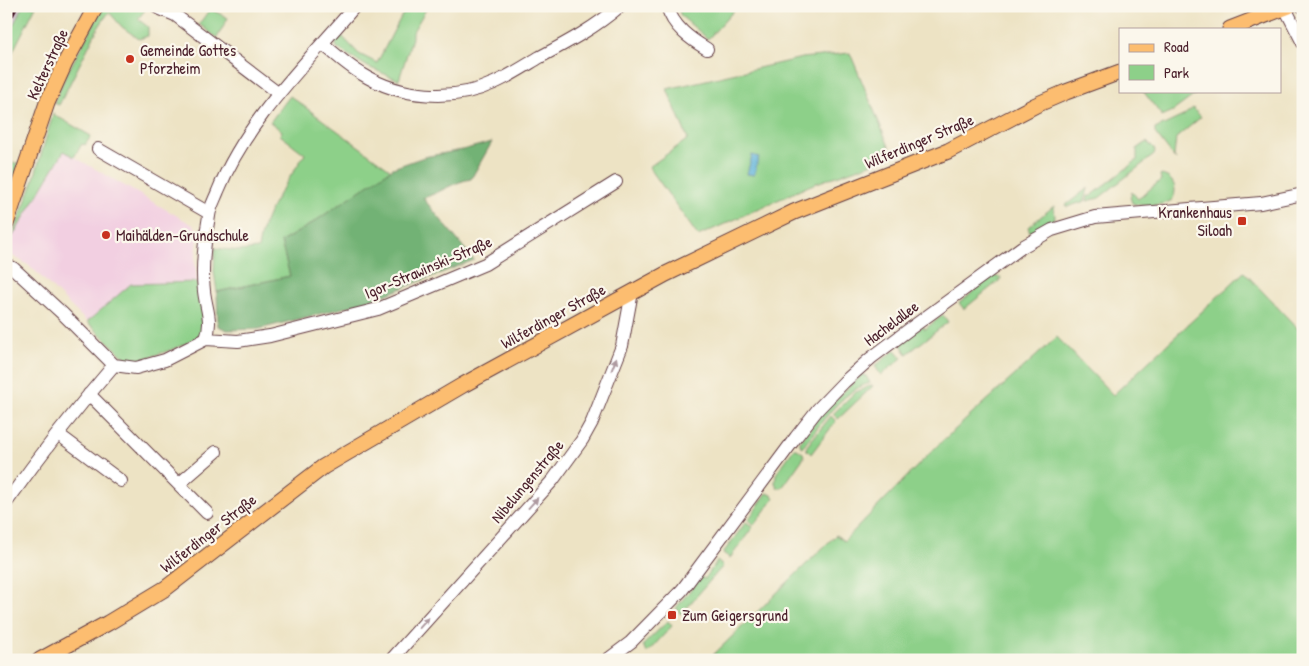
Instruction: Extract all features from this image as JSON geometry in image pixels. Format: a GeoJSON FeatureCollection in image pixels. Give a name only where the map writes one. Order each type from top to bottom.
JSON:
{"type":"FeatureCollection","features":[{"type":"Feature","properties":{"kind":"main road","name":"Kelterstraße"},"geometry":{"type":"LineString","coordinates":[[6,224],[47,103],[65,64],[96,6]]}},
{"type":"Feature","properties":{"kind":"main road"},"geometry":{"type":"LineString","coordinates":[[1233,28],[1287,7]]}},
{"type":"Feature","properties":{"kind":"main road","name":"Wilferdinger Straße"},"geometry":{"type":"LineString","coordinates":[[40,660],[108,624],[166,588],[323,467],[455,390],[632,292],[708,252],[794,212],[948,151],[1036,105],[1119,72]]}},
{"type":"Feature","properties":{"kind":"street"},"geometry":{"type":"LineString","coordinates":[[6,265],[13,268],[114,365],[136,368],[165,360],[206,339],[210,329],[204,291],[204,254],[209,212],[222,181],[237,152],[264,112],[355,6]]}},
{"type":"Feature","properties":{"kind":"street"},"geometry":{"type":"LineString","coordinates":[[323,44],[362,75],[380,83],[412,94],[443,96],[475,90],[493,84],[588,31],[620,6]]}},
{"type":"Feature","properties":{"kind":"street"},"geometry":{"type":"LineString","coordinates":[[667,6],[673,21],[689,37],[707,49]]}},
{"type":"Feature","properties":{"kind":"street"},"geometry":{"type":"LineString","coordinates":[[1287,7],[1303,43]]}},
{"type":"Feature","properties":{"kind":"street"},"geometry":{"type":"LineString","coordinates":[[158,8],[175,15],[279,94]]}},
{"type":"Feature","properties":{"kind":"street"},"geometry":{"type":"LineString","coordinates":[[98,149],[209,212]]}},
{"type":"Feature","properties":{"kind":"street","name":"Igor-Strawinski-Straße"},"geometry":{"type":"LineString","coordinates":[[206,339],[238,341],[270,336],[378,309],[485,264],[616,182]]}},
{"type":"Feature","properties":{"kind":"street","name":"Hachelallee"},"geometry":{"type":"LineString","coordinates":[[607,660],[631,642],[682,590],[796,437],[818,409],[844,382],[911,328],[1022,247],[1052,230],[1095,217],[1254,204],[1283,200],[1303,194]]}},
{"type":"Feature","properties":{"kind":"street","name":"Nibelungenstraße"},"geometry":{"type":"LineString","coordinates":[[391,660],[553,480],[582,440],[592,422],[622,346],[632,292]]}},
{"type":"Feature","properties":{"kind":"street"},"geometry":{"type":"LineString","coordinates":[[6,503],[88,394],[114,365]]}},
{"type":"Feature","properties":{"kind":"street"},"geometry":{"type":"LineString","coordinates":[[88,394],[207,512]]}},
{"type":"Feature","properties":{"kind":"street"},"geometry":{"type":"LineString","coordinates":[[58,434],[121,481]]}},
{"type":"Feature","properties":{"kind":"street"},"geometry":{"type":"LineString","coordinates":[[179,484],[216,452]]}},
{"type":"Feature","properties":{"kind":"shaded area"},"geometry":{"type":"Polygon","coordinates":[[[6,6],[23,6],[6,39],[6,6]]]}},
{"type":"Feature","properties":{"kind":"shaded area","name":"Maihälden-Grundschule"},"geometry":{"type":"Polygon","coordinates":[[[64,151],[193,225],[199,231],[195,262],[197,282],[131,284],[87,322],[30,266],[8,253],[7,248],[11,239],[64,151]]]}},
{"type":"Feature","properties":{"kind":"green space"},"geometry":{"type":"Polygon","coordinates":[[[23,6],[36,6],[6,65],[6,39],[23,6]]]}},
{"type":"Feature","properties":{"kind":"green space"},"geometry":{"type":"Polygon","coordinates":[[[104,6],[141,6],[145,10],[138,19],[148,27],[148,36],[139,39],[122,27],[109,12],[98,28],[59,105],[54,103],[66,75],[104,6]]]}},
{"type":"Feature","properties":{"kind":"green space"},"geometry":{"type":"Polygon","coordinates":[[[412,6],[428,6],[412,33],[399,80],[368,67],[337,48],[335,40],[338,32],[359,54],[377,63],[402,15],[409,11],[412,6]]]}},
{"type":"Feature","properties":{"kind":"green space"},"geometry":{"type":"Polygon","coordinates":[[[677,6],[738,6],[708,39],[681,16],[677,6]]]}},
{"type":"Feature","properties":{"kind":"green space"},"geometry":{"type":"Polygon","coordinates":[[[210,9],[228,18],[217,38],[199,24],[210,9]]]}},
{"type":"Feature","properties":{"kind":"green space"},"geometry":{"type":"Polygon","coordinates":[[[850,53],[893,156],[811,185],[698,236],[649,167],[688,139],[667,89],[802,58],[850,53]]]}},
{"type":"Feature","properties":{"kind":"green space"},"geometry":{"type":"Polygon","coordinates":[[[1144,92],[1199,92],[1173,111],[1162,116],[1144,92]]]}},
{"type":"Feature","properties":{"kind":"green space"},"geometry":{"type":"Polygon","coordinates":[[[290,96],[391,170],[281,242],[290,276],[217,292],[214,272],[215,248],[239,251],[258,249],[260,236],[270,211],[305,154],[280,135],[282,131],[270,122],[290,96]]]}},
{"type":"Feature","properties":{"kind":"green space"},"geometry":{"type":"Polygon","coordinates":[[[1193,108],[1201,117],[1176,138],[1174,156],[1176,160],[1155,133],[1155,129],[1183,116],[1193,108]]]}},
{"type":"Feature","properties":{"kind":"green space"},"geometry":{"type":"Polygon","coordinates":[[[53,114],[91,136],[85,145],[82,144],[74,157],[64,151],[11,239],[33,182],[53,114]]]}},
{"type":"Feature","properties":{"kind":"green space"},"geometry":{"type":"Polygon","coordinates":[[[492,142],[471,179],[423,198],[474,260],[367,302],[259,329],[227,330],[218,326],[217,292],[290,276],[281,242],[308,226],[393,168],[424,157],[492,142]]]}},
{"type":"Feature","properties":{"kind":"green space"},"geometry":{"type":"Polygon","coordinates":[[[1147,142],[1155,150],[1154,155],[1099,198],[1087,201],[1088,196],[1091,196],[1137,160],[1137,149],[1147,142]]]}},
{"type":"Feature","properties":{"kind":"green space"},"geometry":{"type":"Polygon","coordinates":[[[10,163],[19,163],[6,200],[6,185],[9,180],[6,178],[6,169],[10,163]]]}},
{"type":"Feature","properties":{"kind":"green space"},"geometry":{"type":"Polygon","coordinates":[[[1160,175],[1165,176],[1174,184],[1175,192],[1172,200],[1163,204],[1152,205],[1132,203],[1130,197],[1132,192],[1138,199],[1161,180],[1160,175]]]}},
{"type":"Feature","properties":{"kind":"green space"},"geometry":{"type":"Polygon","coordinates":[[[1088,188],[1085,201],[1067,207],[1066,205],[1088,188]]]}},
{"type":"Feature","properties":{"kind":"green space"},"geometry":{"type":"Polygon","coordinates":[[[1054,206],[1055,218],[1042,227],[1030,232],[1028,227],[1054,206]]]}},
{"type":"Feature","properties":{"kind":"green space"},"geometry":{"type":"Polygon","coordinates":[[[1244,272],[1303,334],[1303,660],[708,660],[836,535],[844,541],[938,445],[1057,337],[1113,395],[1244,272]]]}},
{"type":"Feature","properties":{"kind":"green space"},"geometry":{"type":"Polygon","coordinates":[[[988,277],[1001,278],[964,309],[959,303],[977,289],[975,285],[988,277]]]}},
{"type":"Feature","properties":{"kind":"green space"},"geometry":{"type":"Polygon","coordinates":[[[197,282],[204,312],[204,329],[194,339],[164,352],[137,361],[130,361],[87,322],[131,284],[197,282]]]}},
{"type":"Feature","properties":{"kind":"green space"},"geometry":{"type":"Polygon","coordinates":[[[943,315],[948,322],[907,354],[900,343],[923,326],[925,329],[943,315]]]}},
{"type":"Feature","properties":{"kind":"green space"},"geometry":{"type":"Polygon","coordinates":[[[895,350],[902,358],[881,375],[875,366],[895,350]]]}},
{"type":"Feature","properties":{"kind":"green space"},"geometry":{"type":"Polygon","coordinates":[[[862,374],[866,376],[870,383],[850,393],[832,409],[803,447],[800,445],[800,442],[822,413],[862,374]]]}},
{"type":"Feature","properties":{"kind":"green space"},"geometry":{"type":"Polygon","coordinates":[[[872,385],[838,419],[833,414],[854,393],[872,385]]]}},
{"type":"Feature","properties":{"kind":"green space"},"geometry":{"type":"Polygon","coordinates":[[[831,416],[836,421],[811,454],[806,449],[807,446],[831,416]]]}},
{"type":"Feature","properties":{"kind":"green space"},"geometry":{"type":"Polygon","coordinates":[[[794,449],[803,453],[804,457],[782,488],[778,488],[775,483],[776,474],[794,449]]]}},
{"type":"Feature","properties":{"kind":"green space"},"geometry":{"type":"Polygon","coordinates":[[[767,493],[774,498],[754,525],[748,520],[767,493]]]}},
{"type":"Feature","properties":{"kind":"green space"},"geometry":{"type":"Polygon","coordinates":[[[746,522],[753,527],[730,558],[723,553],[746,522]]]}},
{"type":"Feature","properties":{"kind":"green space"},"geometry":{"type":"Polygon","coordinates":[[[717,561],[723,566],[681,614],[676,608],[701,577],[705,579],[717,561]]]}},
{"type":"Feature","properties":{"kind":"green space"},"geometry":{"type":"Polygon","coordinates":[[[668,621],[672,626],[646,652],[643,645],[668,621]]]}},
{"type":"Feature","properties":{"kind":"water"},"geometry":{"type":"Polygon","coordinates":[[[752,155],[759,157],[754,175],[747,174],[752,155]]]}},
{"type":"Feature","properties":{"kind":"railway"},"geometry":{"type":"LineString","coordinates":[[6,26],[17,6]]}},
{"type":"Feature","properties":{"kind":"place","name":"Gemeinde Gottes Pforzheim"},"geometry":{"type":"Point","coordinates":[130,59]}},
{"type":"Feature","properties":{"kind":"place","name":"Krankenhaus Siloah"},"geometry":{"type":"Point","coordinates":[1242,221]}},
{"type":"Feature","properties":{"kind":"place","name":"Maihälden-Grundschule"},"geometry":{"type":"Point","coordinates":[106,235]}},
{"type":"Feature","properties":{"kind":"place","name":"Zum Geigersgrund"},"geometry":{"type":"Point","coordinates":[672,615]}}]}
